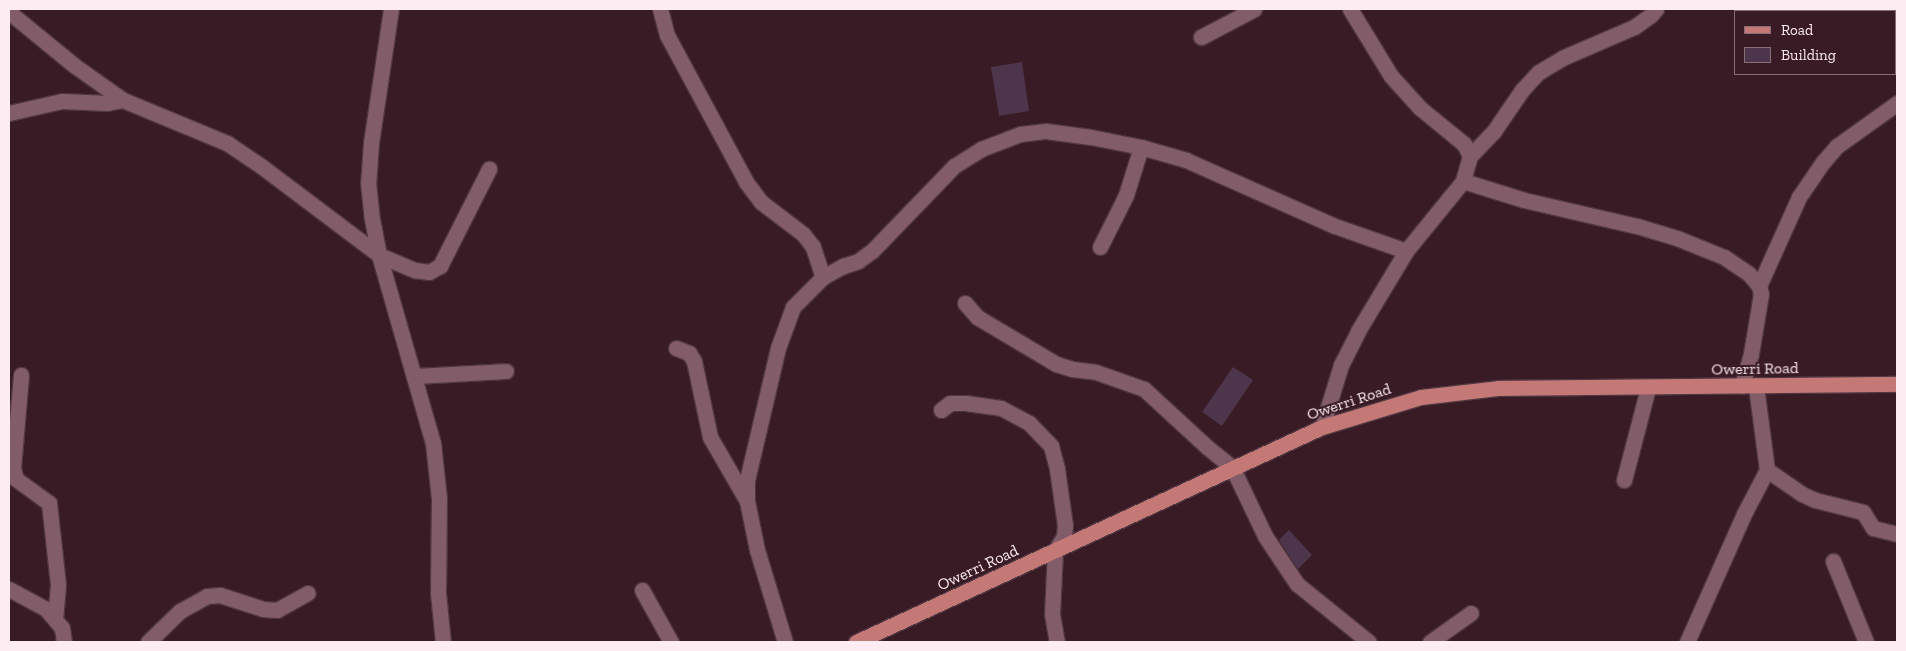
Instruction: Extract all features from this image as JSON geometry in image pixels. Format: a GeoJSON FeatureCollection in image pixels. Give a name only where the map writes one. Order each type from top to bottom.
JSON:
{"type":"FeatureCollection","features":[{"type":"Feature","properties":{"kind":"main road","name":"Owerri Road"},"geometry":{"type":"LineString","coordinates":[[856,642],[1322,427],[1421,397],[1499,388],[1897,384]]}},
{"type":"Feature","properties":{"kind":"street"},"geometry":{"type":"LineString","coordinates":[[391,9],[371,143],[369,173],[372,219],[379,255],[433,443],[439,498],[438,593],[443,642]]}},
{"type":"Feature","properties":{"kind":"street"},"geometry":{"type":"LineString","coordinates":[[660,9],[667,35],[746,182],[761,202],[803,234],[813,247],[823,277]]}},
{"type":"Feature","properties":{"kind":"street"},"geometry":{"type":"LineString","coordinates":[[1201,37],[1254,9]]}},
{"type":"Feature","properties":{"kind":"street"},"geometry":{"type":"LineString","coordinates":[[1350,9],[1391,76],[1420,108],[1464,144],[1470,156]]}},
{"type":"Feature","properties":{"kind":"street"},"geometry":{"type":"LineString","coordinates":[[1322,427],[1341,365],[1358,331],[1406,251],[1463,181],[1470,156],[1494,131],[1522,90],[1539,72],[1562,58],[1634,27],[1656,9]]}},
{"type":"Feature","properties":{"kind":"street"},"geometry":{"type":"LineString","coordinates":[[9,12],[76,66],[123,100],[227,143],[261,166],[379,255],[422,271],[429,272],[440,266],[489,169]]}},
{"type":"Feature","properties":{"kind":"street"},"geometry":{"type":"LineString","coordinates":[[9,113],[62,101],[108,104],[123,100]]}},
{"type":"Feature","properties":{"kind":"street"},"geometry":{"type":"LineString","coordinates":[[1687,642],[1767,470],[1749,386],[1759,314],[1759,286],[1799,197],[1823,162],[1837,146],[1897,103]]}},
{"type":"Feature","properties":{"kind":"street"},"geometry":{"type":"LineString","coordinates":[[785,642],[757,550],[747,501],[747,480],[778,348],[794,307],[823,277],[843,266],[858,261],[872,251],[954,166],[981,149],[1020,134],[1046,131],[1091,137],[1140,147],[1186,160],[1326,222],[1406,251]]}},
{"type":"Feature","properties":{"kind":"street"},"geometry":{"type":"LineString","coordinates":[[1100,247],[1126,195],[1140,147]]}},
{"type":"Feature","properties":{"kind":"street"},"geometry":{"type":"LineString","coordinates":[[1463,181],[1524,200],[1637,226],[1677,238],[1724,257],[1749,274],[1759,286]]}},
{"type":"Feature","properties":{"kind":"street"},"geometry":{"type":"LineString","coordinates":[[965,303],[977,317],[1056,364],[1072,369],[1096,372],[1144,389],[1207,447],[1232,467],[1265,536],[1297,584],[1369,642]]}},
{"type":"Feature","properties":{"kind":"street"},"geometry":{"type":"LineString","coordinates":[[676,348],[689,353],[694,361],[710,437],[747,501]]}},
{"type":"Feature","properties":{"kind":"street"},"geometry":{"type":"LineString","coordinates":[[414,376],[506,371]]}},
{"type":"Feature","properties":{"kind":"street"},"geometry":{"type":"LineString","coordinates":[[21,375],[13,468],[16,479],[21,484],[49,503],[58,585],[55,618]]}},
{"type":"Feature","properties":{"kind":"street"},"geometry":{"type":"LineString","coordinates":[[1624,480],[1648,388]]}},
{"type":"Feature","properties":{"kind":"street"},"geometry":{"type":"LineString","coordinates":[[941,410],[950,403],[966,403],[1001,408],[1029,423],[1051,446],[1057,469],[1065,524],[1064,536],[1055,551],[1052,614],[1057,642]]}},
{"type":"Feature","properties":{"kind":"street"},"geometry":{"type":"LineString","coordinates":[[1767,470],[1802,494],[1815,500],[1863,512],[1873,528],[1897,534]]}},
{"type":"Feature","properties":{"kind":"street"},"geometry":{"type":"LineString","coordinates":[[1833,562],[1866,642]]}},
{"type":"Feature","properties":{"kind":"street"},"geometry":{"type":"LineString","coordinates":[[9,589],[46,609],[62,628],[64,642]]}},
{"type":"Feature","properties":{"kind":"street"},"geometry":{"type":"LineString","coordinates":[[642,590],[671,642]]}},
{"type":"Feature","properties":{"kind":"street"},"geometry":{"type":"LineString","coordinates":[[148,642],[180,612],[207,596],[220,595],[263,609],[277,610],[308,593]]}},
{"type":"Feature","properties":{"kind":"street"},"geometry":{"type":"LineString","coordinates":[[1430,642],[1472,613]]}},
{"type":"Feature","properties":{"kind":"building"},"geometry":{"type":"Polygon","coordinates":[[[1022,62],[1029,111],[999,116],[991,67],[1022,62]]]}},
{"type":"Feature","properties":{"kind":"building"},"geometry":{"type":"Polygon","coordinates":[[[1233,367],[1253,380],[1222,426],[1202,412],[1233,367]]]}},
{"type":"Feature","properties":{"kind":"building"},"geometry":{"type":"Polygon","coordinates":[[[1289,530],[1312,555],[1298,569],[1279,540],[1289,530]]]}}]}
